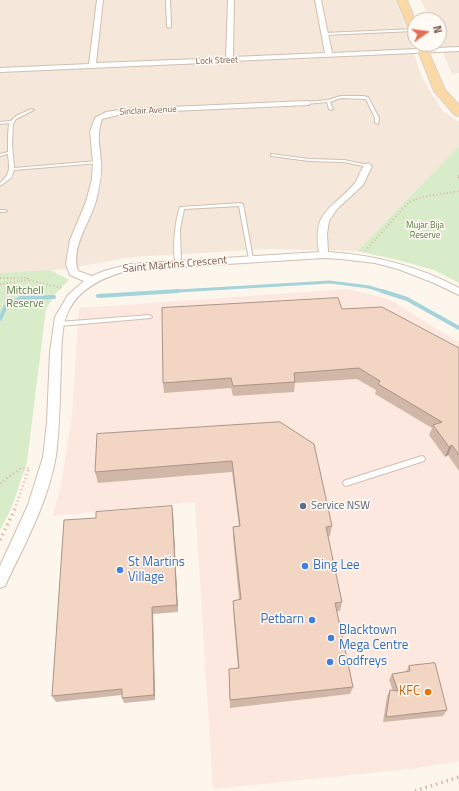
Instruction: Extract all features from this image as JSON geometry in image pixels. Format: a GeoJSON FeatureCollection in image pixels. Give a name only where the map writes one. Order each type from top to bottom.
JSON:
{"type":"FeatureCollection","features":[{"type":"Feature","properties":{"kind":"main road"},"geometry":{"type":"LineString","coordinates":[[402,0],[407,13]]}},
{"type":"Feature","properties":{"kind":"main road"},"geometry":{"type":"LineString","coordinates":[[428,52],[440,91],[459,112]]}},
{"type":"Feature","properties":{"kind":"main road"},"geometry":{"type":"LineString","coordinates":[[430,52],[448,84],[459,98]]}},
{"type":"Feature","properties":{"kind":"street"},"geometry":{"type":"LineString","coordinates":[[92,66],[100,0]]}},
{"type":"Feature","properties":{"kind":"street"},"geometry":{"type":"LineString","coordinates":[[229,60],[231,0]]}},
{"type":"Feature","properties":{"kind":"street"},"geometry":{"type":"LineString","coordinates":[[318,0],[329,56]]}},
{"type":"Feature","properties":{"kind":"street","name":"Lock Street"},"geometry":{"type":"LineString","coordinates":[[447,48],[459,49]]}},
{"type":"Feature","properties":{"kind":"street","name":"Lock Street"},"geometry":{"type":"LineString","coordinates":[[0,70],[329,56],[407,49]]}},
{"type":"Feature","properties":{"kind":"street","name":"Sinclair Avenue"},"geometry":{"type":"LineString","coordinates":[[92,280],[74,273],[71,264],[74,240],[91,202],[97,164],[94,132],[95,126],[100,118],[109,114],[126,111],[306,103]]}},
{"type":"Feature","properties":{"kind":"street"},"geometry":{"type":"LineString","coordinates":[[324,255],[322,234],[325,219],[362,182],[368,166]]}},
{"type":"Feature","properties":{"kind":"street","name":"Saint Martins Crescent"},"geometry":{"type":"LineString","coordinates":[[0,581],[30,517],[47,469],[52,432],[59,324],[64,307],[68,300],[92,280],[112,271],[130,267],[324,255],[361,258],[391,264],[414,271],[459,292]]}},
{"type":"Feature","properties":{"kind":"lane"},"geometry":{"type":"LineString","coordinates":[[168,0],[169,27]]}},
{"type":"Feature","properties":{"kind":"lane"},"geometry":{"type":"LineString","coordinates":[[324,34],[407,32]]}},
{"type":"Feature","properties":{"kind":"lane"},"geometry":{"type":"LineString","coordinates":[[306,103],[328,101],[341,97],[359,96],[367,98],[378,118],[377,123]]}},
{"type":"Feature","properties":{"kind":"lane"},"geometry":{"type":"LineString","coordinates":[[328,101],[331,109]]}},
{"type":"Feature","properties":{"kind":"lane"},"geometry":{"type":"LineString","coordinates":[[0,123],[12,122],[16,118],[32,110]]}},
{"type":"Feature","properties":{"kind":"lane"},"geometry":{"type":"LineString","coordinates":[[0,185],[9,177],[12,169],[12,122]]}},
{"type":"Feature","properties":{"kind":"lane"},"geometry":{"type":"LineString","coordinates":[[0,155],[11,152]]}},
{"type":"Feature","properties":{"kind":"lane"},"geometry":{"type":"LineString","coordinates":[[272,155],[308,160],[344,161],[368,166]]}},
{"type":"Feature","properties":{"kind":"lane"},"geometry":{"type":"LineString","coordinates":[[12,169],[97,164]]}},
{"type":"Feature","properties":{"kind":"lane"},"geometry":{"type":"LineString","coordinates":[[178,263],[178,218],[182,208],[241,204],[251,259]]}},
{"type":"Feature","properties":{"kind":"lane"},"geometry":{"type":"LineString","coordinates":[[59,324],[149,316]]}},
{"type":"Feature","properties":{"kind":"lane"},"geometry":{"type":"LineString","coordinates":[[346,483],[422,458]]}},
{"type":"Feature","properties":{"kind":"path"},"geometry":{"type":"LineString","coordinates":[[361,258],[366,250],[409,202],[422,197],[459,191]]}},
{"type":"Feature","properties":{"kind":"path"},"geometry":{"type":"LineString","coordinates":[[0,278],[28,278],[28,280],[62,288]]}},
{"type":"Feature","properties":{"kind":"path"},"geometry":{"type":"LineString","coordinates":[[0,284],[28,280]]}},
{"type":"Feature","properties":{"kind":"path"},"geometry":{"type":"LineString","coordinates":[[0,483],[20,469],[29,468],[19,501],[0,540]]}},
{"type":"Feature","properties":{"kind":"path"},"geometry":{"type":"LineString","coordinates":[[415,791],[459,777]]}},
{"type":"Feature","properties":{"kind":"shaded area"},"geometry":{"type":"Polygon","coordinates":[[[0,0],[396,0],[407,33],[407,52],[413,52],[422,78],[443,111],[459,122],[459,146],[357,251],[269,249],[133,257],[66,269],[0,274],[0,0]]]}},
{"type":"Feature","properties":{"kind":"shaded area"},"geometry":{"type":"Polygon","coordinates":[[[421,0],[459,0],[459,73],[452,74],[443,52],[447,52],[447,12],[426,12],[421,0]]]}},
{"type":"Feature","properties":{"kind":"shaded area","name":"Blacktown Mega Centre"},"geometry":{"type":"Polygon","coordinates":[[[348,289],[388,299],[459,342],[459,761],[411,769],[213,789],[195,502],[53,516],[61,485],[72,415],[79,308],[348,289]]]}},
{"type":"Feature","properties":{"kind":"green space","name":"Mujar Bija Reserve"},"geometry":{"type":"Polygon","coordinates":[[[459,146],[459,283],[434,270],[357,251],[459,146]]]}},
{"type":"Feature","properties":{"kind":"green space","name":"Mitchell Reserve"},"geometry":{"type":"Polygon","coordinates":[[[50,270],[69,280],[56,293],[46,309],[27,462],[11,509],[0,530],[0,273],[50,270]]]}},
{"type":"Feature","properties":{"kind":"building"},"geometry":{"type":"Polygon","coordinates":[[[338,298],[342,309],[382,307],[459,348],[459,455],[452,445],[449,447],[433,425],[442,422],[378,384],[380,381],[359,368],[294,373],[295,382],[233,386],[231,378],[163,383],[162,308],[338,298]]]}},
{"type":"Feature","properties":{"kind":"building"},"geometry":{"type":"Polygon","coordinates":[[[280,422],[314,444],[332,526],[326,527],[342,602],[335,603],[353,687],[230,700],[229,669],[239,668],[233,601],[241,599],[233,527],[240,526],[232,461],[95,472],[97,434],[280,422]]]}},
{"type":"Feature","properties":{"kind":"building","name":"St Martins Village"},"geometry":{"type":"Polygon","coordinates":[[[172,506],[177,605],[152,607],[154,695],[122,698],[122,689],[52,696],[64,520],[96,518],[96,512],[172,506]]]}},
{"type":"Feature","properties":{"kind":"building"},"geometry":{"type":"Polygon","coordinates":[[[435,663],[447,710],[386,717],[390,690],[398,691],[392,674],[410,671],[409,666],[435,663]]]}},
{"type":"Feature","properties":{"kind":"waterway"},"geometry":{"type":"LineString","coordinates":[[161,292],[330,282],[369,287],[385,292]]}},
{"type":"Feature","properties":{"kind":"waterway"},"geometry":{"type":"LineString","coordinates":[[98,296],[178,291]]}},
{"type":"Feature","properties":{"kind":"waterway"},"geometry":{"type":"LineString","coordinates":[[382,291],[407,299],[459,328]]}},
{"type":"Feature","properties":{"kind":"waterway"},"geometry":{"type":"LineString","coordinates":[[0,319],[6,306],[21,298],[54,297]]}},
{"type":"Feature","properties":{"kind":"place","name":"Service NSW"},"geometry":{"type":"Point","coordinates":[303,506]}},
{"type":"Feature","properties":{"kind":"place","name":"Bing Lee"},"geometry":{"type":"Point","coordinates":[305,566]}},
{"type":"Feature","properties":{"kind":"place","name":"St Martins Village"},"geometry":{"type":"Point","coordinates":[120,570]}},
{"type":"Feature","properties":{"kind":"place","name":"Petbarn"},"geometry":{"type":"Point","coordinates":[312,620]}},
{"type":"Feature","properties":{"kind":"place","name":"Blacktown Mega Centre"},"geometry":{"type":"Point","coordinates":[331,638]}},
{"type":"Feature","properties":{"kind":"place","name":"Godfreys"},"geometry":{"type":"Point","coordinates":[330,662]}},
{"type":"Feature","properties":{"kind":"place","name":"KFC"},"geometry":{"type":"Point","coordinates":[428,692]}}]}
